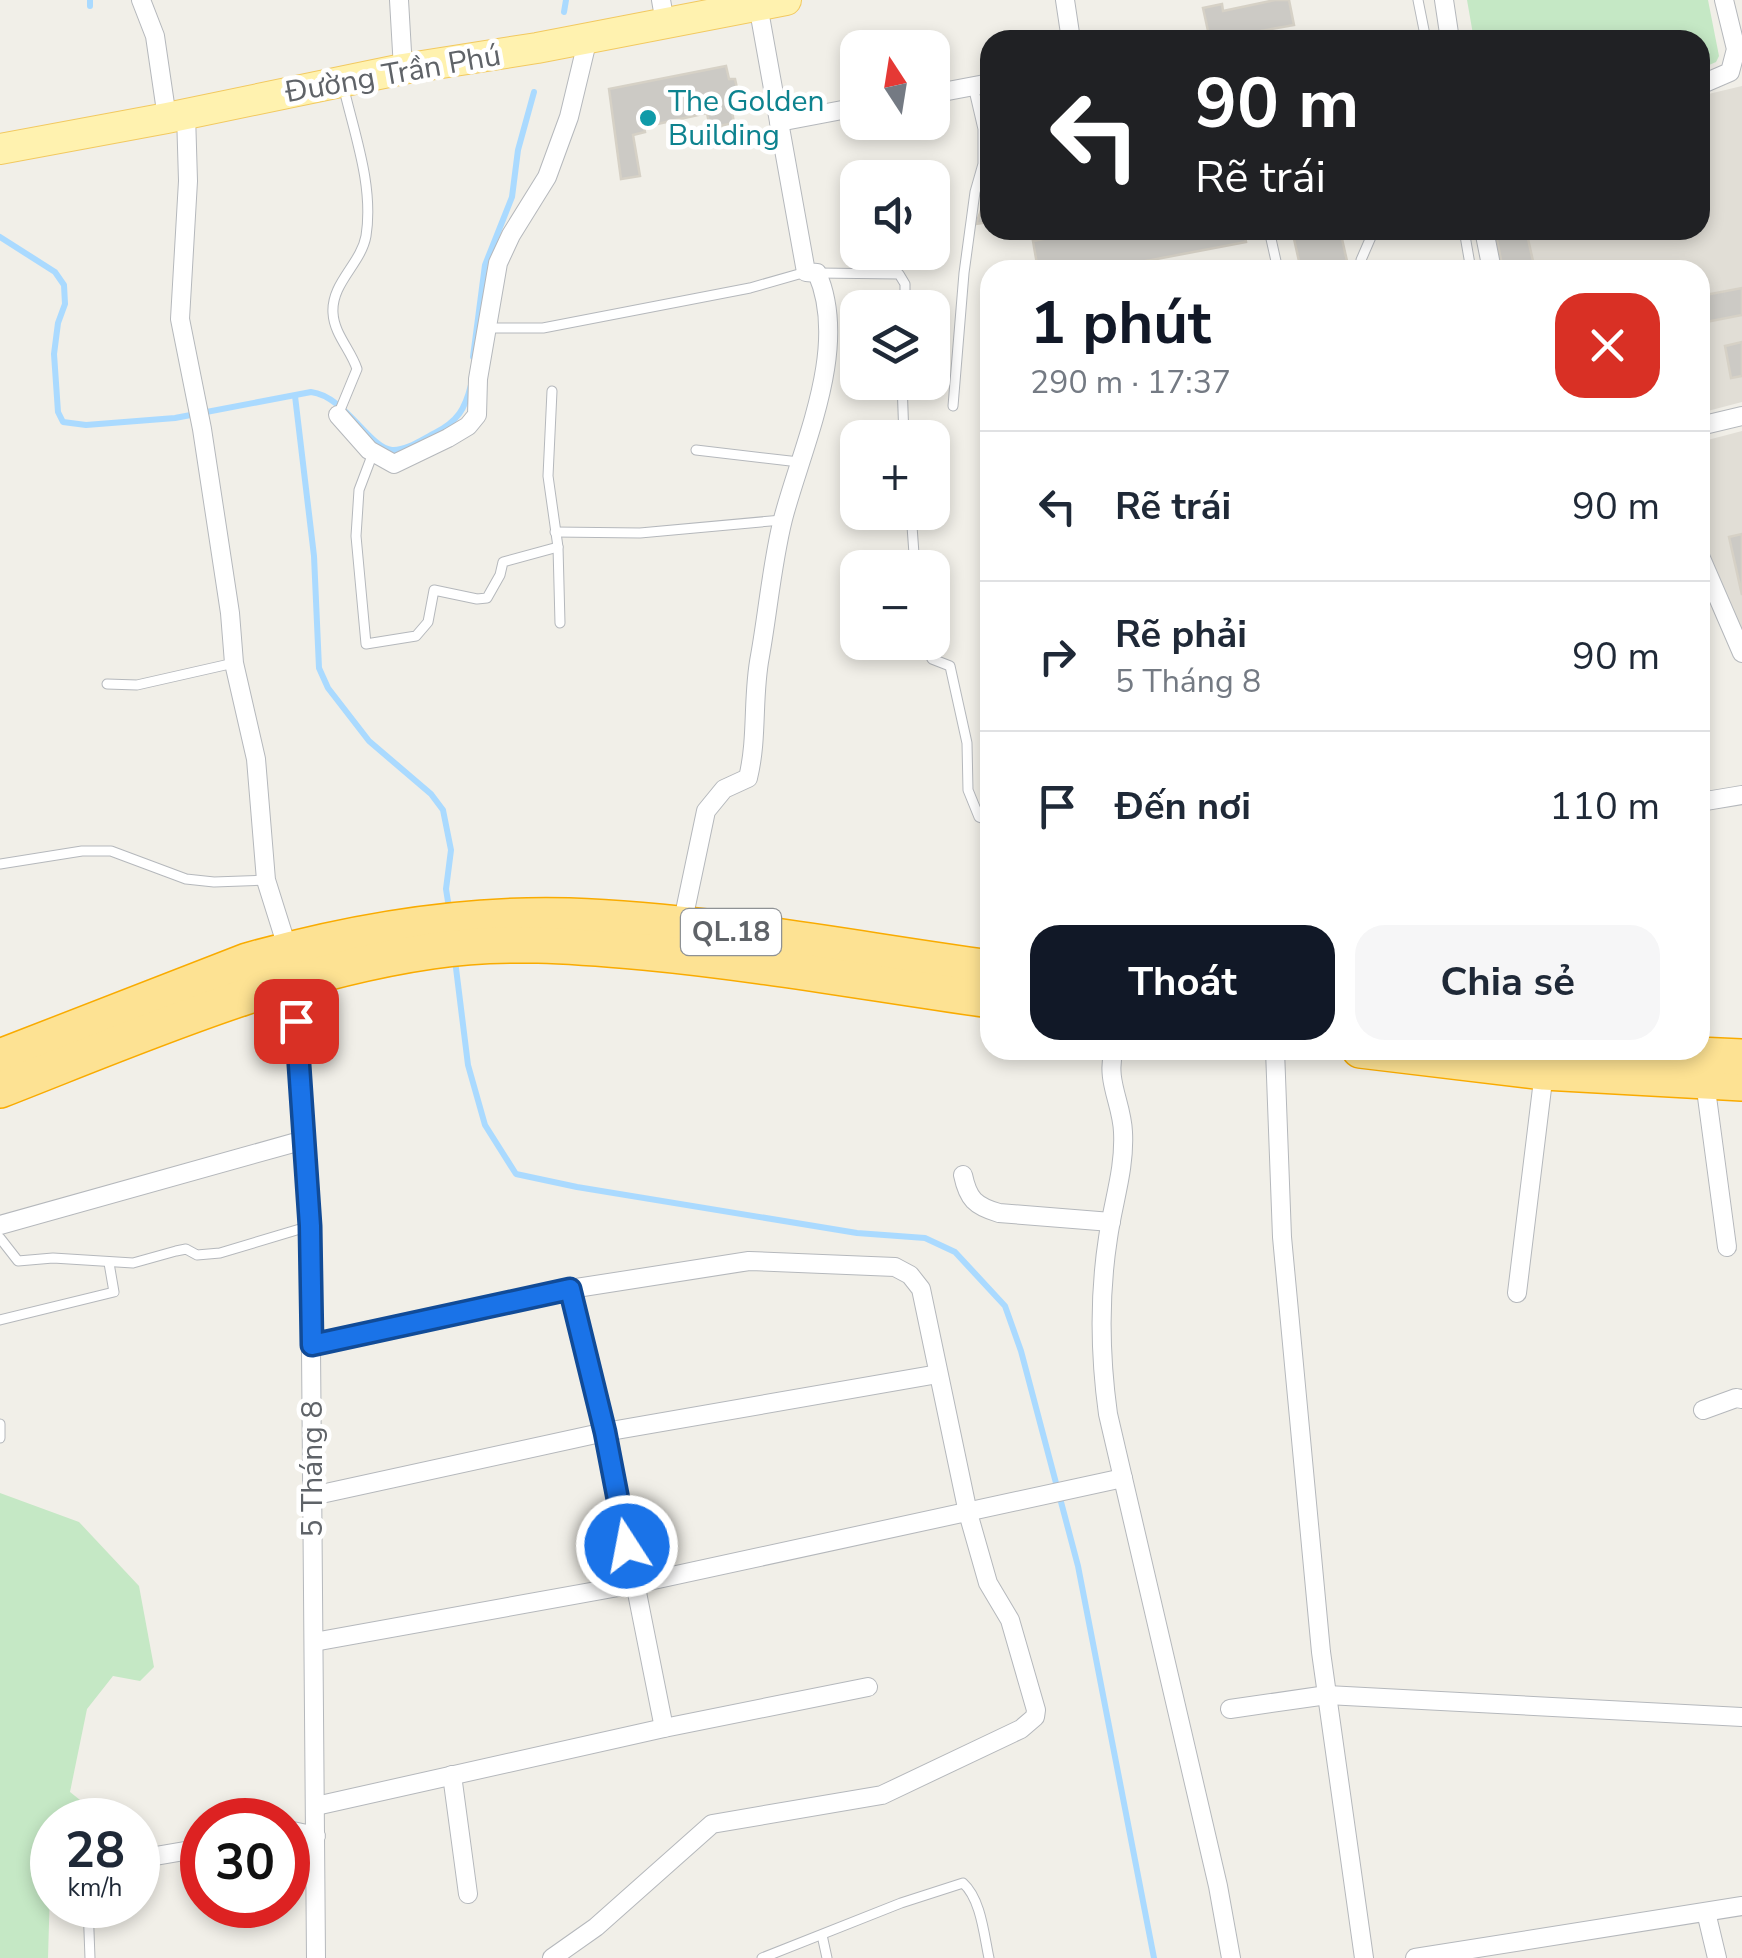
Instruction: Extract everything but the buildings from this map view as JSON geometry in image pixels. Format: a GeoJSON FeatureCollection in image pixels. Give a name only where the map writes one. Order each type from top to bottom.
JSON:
{"type":"FeatureCollection","features":[{"type":"Feature","properties":{"kind":"highway","name":"QL.18"},"geometry":{"type":"LineString","coordinates":[[0,1057],[247,961],[290,965],[429,937],[568,916],[682,925],[980,997]]}},
{"type":"Feature","properties":{"kind":"highway","name":"QL.18"},"geometry":{"type":"LineString","coordinates":[[471,933],[710,958],[867,967],[980,968]]}},
{"type":"Feature","properties":{"kind":"highway","name":"QL.18"},"geometry":{"type":"LineString","coordinates":[[0,1090],[250,993],[290,965]]}},
{"type":"Feature","properties":{"kind":"highway"},"geometry":{"type":"LineString","coordinates":[[1710,1056],[1742,1057]]}},
{"type":"Feature","properties":{"kind":"highway"},"geometry":{"type":"LineString","coordinates":[[1444,1060],[1544,1072],[1742,1083]]}},
{"type":"Feature","properties":{"kind":"main road","name":"Đường Trần Phú"},"geometry":{"type":"LineString","coordinates":[[0,148],[402,69],[588,38],[663,12],[772,2]]}},
{"type":"Feature","properties":{"kind":"street","name":"5 Tháng 8"},"geometry":{"type":"LineString","coordinates":[[141,0],[176,116],[188,181],[180,319],[202,429],[234,663],[256,759],[266,880],[290,965],[310,1226],[316,1958]]}},
{"type":"Feature","properties":{"kind":"street"},"geometry":{"type":"LineString","coordinates":[[398,0],[402,69]]}},
{"type":"Feature","properties":{"kind":"street"},"geometry":{"type":"LineString","coordinates":[[1065,0],[1070,30]]}},
{"type":"Feature","properties":{"kind":"street"},"geometry":{"type":"LineString","coordinates":[[1444,0],[1448,30]]}},
{"type":"Feature","properties":{"kind":"street"},"geometry":{"type":"LineString","coordinates":[[1710,81],[1730,72],[1736,49],[1724,0]]}},
{"type":"Feature","properties":{"kind":"street"},"geometry":{"type":"LineString","coordinates":[[682,925],[706,811],[724,789],[748,778],[752,764],[754,692],[783,520],[821,397],[828,317],[811,272],[779,122],[772,2]]}},
{"type":"Feature","properties":{"kind":"street"},"geometry":{"type":"LineString","coordinates":[[339,410],[373,453],[387,462],[401,464],[468,426],[477,415],[498,262],[547,176],[569,116],[588,38]]}},
{"type":"Feature","properties":{"kind":"street"},"geometry":{"type":"LineString","coordinates":[[950,91],[980,85]]}},
{"type":"Feature","properties":{"kind":"street"},"geometry":{"type":"LineString","coordinates":[[779,122],[840,110]]}},
{"type":"Feature","properties":{"kind":"street"},"geometry":{"type":"LineString","coordinates":[[1710,424],[1742,416]]}},
{"type":"Feature","properties":{"kind":"street"},"geometry":{"type":"LineString","coordinates":[[1710,579],[1742,653]]}},
{"type":"Feature","properties":{"kind":"street"},"geometry":{"type":"LineString","coordinates":[[1710,800],[1742,795]]}},
{"type":"Feature","properties":{"kind":"street"},"geometry":{"type":"LineString","coordinates":[[1111,1060],[1109,1067],[1123,1129],[1122,1176],[1108,1239],[1100,1359],[1108,1414],[1218,1886],[1231,1958]]}},
{"type":"Feature","properties":{"kind":"street"},"geometry":{"type":"LineString","coordinates":[[1274,1060],[1282,1237],[1327,1695],[1364,1958]]}},
{"type":"Feature","properties":{"kind":"street"},"geometry":{"type":"LineString","coordinates":[[1517,1293],[1544,1072]]}},
{"type":"Feature","properties":{"kind":"street"},"geometry":{"type":"LineString","coordinates":[[1705,1082],[1727,1247]]}},
{"type":"Feature","properties":{"kind":"street"},"geometry":{"type":"LineString","coordinates":[[0,1225],[304,1140]]}},
{"type":"Feature","properties":{"kind":"street"},"geometry":{"type":"LineString","coordinates":[[963,1175],[967,1194],[982,1208],[999,1213],[1112,1222]]}},
{"type":"Feature","properties":{"kind":"street"},"geometry":{"type":"LineString","coordinates":[[312,1345],[570,1289],[748,1260],[895,1267],[910,1275],[920,1289],[968,1513],[988,1583],[1010,1620],[1036,1710],[1030,1722],[882,1795],[712,1824],[596,1927],[552,1958]]}},
{"type":"Feature","properties":{"kind":"street"},"geometry":{"type":"LineString","coordinates":[[570,1289],[605,1432],[664,1728]]}},
{"type":"Feature","properties":{"kind":"street"},"geometry":{"type":"LineString","coordinates":[[312,1496],[605,1432],[938,1374]]}},
{"type":"Feature","properties":{"kind":"street"},"geometry":{"type":"LineString","coordinates":[[1703,1410],[1742,1399]]}},
{"type":"Feature","properties":{"kind":"street"},"geometry":{"type":"LineString","coordinates":[[314,1642],[635,1584],[1123,1478]]}},
{"type":"Feature","properties":{"kind":"street"},"geometry":{"type":"LineString","coordinates":[[316,1806],[868,1686]]}},
{"type":"Feature","properties":{"kind":"street"},"geometry":{"type":"LineString","coordinates":[[1230,1709],[1327,1695],[1742,1717]]}},
{"type":"Feature","properties":{"kind":"street"},"geometry":{"type":"LineString","coordinates":[[452,1775],[468,1894]]}},
{"type":"Feature","properties":{"kind":"street"},"geometry":{"type":"LineString","coordinates":[[310,1835],[316,1836]]}},
{"type":"Feature","properties":{"kind":"street"},"geometry":{"type":"LineString","coordinates":[[1415,1958],[1742,1906]]}},
{"type":"Feature","properties":{"kind":"street"},"geometry":{"type":"LineString","coordinates":[[1706,1912],[1717,1958]]}},
{"type":"Feature","properties":{"kind":"lane"},"geometry":{"type":"LineString","coordinates":[[1418,0],[1424,30]]}},
{"type":"Feature","properties":{"kind":"lane"},"geometry":{"type":"LineString","coordinates":[[339,410],[357,369],[339,335],[332,311],[341,281],[366,240],[368,212],[342,82]]}},
{"type":"Feature","properties":{"kind":"lane"},"geometry":{"type":"LineString","coordinates":[[953,406],[964,272],[980,174]]}},
{"type":"Feature","properties":{"kind":"lane"},"geometry":{"type":"LineString","coordinates":[[486,328],[544,328],[750,288],[811,272],[899,274],[905,290]]}},
{"type":"Feature","properties":{"kind":"lane"},"geometry":{"type":"LineString","coordinates":[[552,390],[548,476],[558,547],[560,623]]}},
{"type":"Feature","properties":{"kind":"lane"},"geometry":{"type":"LineString","coordinates":[[696,450],[802,462]]}},
{"type":"Feature","properties":{"kind":"lane"},"geometry":{"type":"LineString","coordinates":[[373,453],[359,490],[356,536],[366,644],[416,636],[428,622],[430,595],[434,590],[487,598],[503,562],[558,547]]}},
{"type":"Feature","properties":{"kind":"lane"},"geometry":{"type":"LineString","coordinates":[[555,532],[640,533],[783,520]]}},
{"type":"Feature","properties":{"kind":"lane"},"geometry":{"type":"LineString","coordinates":[[935,660],[950,666],[966,743],[968,790],[980,816]]}},
{"type":"Feature","properties":{"kind":"lane"},"geometry":{"type":"LineString","coordinates":[[107,684],[136,686],[234,663]]}},
{"type":"Feature","properties":{"kind":"lane"},"geometry":{"type":"LineString","coordinates":[[0,864],[82,851],[111,851],[186,879],[266,880]]}},
{"type":"Feature","properties":{"kind":"lane"},"geometry":{"type":"LineString","coordinates":[[0,1238],[18,1260],[133,1263],[186,1250],[197,1255],[220,1253],[310,1226]]}},
{"type":"Feature","properties":{"kind":"lane"},"geometry":{"type":"LineString","coordinates":[[0,1320],[114,1292],[109,1263]]}},
{"type":"Feature","properties":{"kind":"lane"},"geometry":{"type":"LineString","coordinates":[[0,1424],[0,1438]]}},
{"type":"Feature","properties":{"kind":"lane"},"geometry":{"type":"LineString","coordinates":[[769,1956],[901,1903],[963,1883],[969,1888],[978,1912],[989,1958]]}},
{"type":"Feature","properties":{"kind":"lane"},"geometry":{"type":"LineString","coordinates":[[89,1928],[90,1958]]}},
{"type":"Feature","properties":{"kind":"lane"},"geometry":{"type":"LineString","coordinates":[[822,1935],[827,1958]]}},
{"type":"Feature","properties":{"kind":"shaded area"},"geometry":{"type":"Polygon","coordinates":[[[1742,86],[1742,402],[1710,410],[1710,260],[1496,260],[1491,240],[1710,240],[1710,94],[1742,86]]]}},
{"type":"Feature","properties":{"kind":"shaded area"},"geometry":{"type":"Polygon","coordinates":[[[1742,431],[1742,644],[1733,610],[1710,555],[1710,439],[1742,431]]]}},
{"type":"Feature","properties":{"kind":"green space"},"geometry":{"type":"Polygon","coordinates":[[[1467,0],[1708,0],[1719,56],[1710,65],[1710,30],[1472,30],[1467,0]]]}},
{"type":"Feature","properties":{"kind":"green space"},"geometry":{"type":"Polygon","coordinates":[[[0,1493],[79,1522],[139,1586],[154,1667],[140,1681],[113,1676],[87,1709],[70,1792],[78,1798],[30,1798],[30,1928],[49,1928],[48,1958],[0,1958],[0,1493]]]}},
{"type":"Feature","properties":{"kind":"waterway"},"geometry":{"type":"LineString","coordinates":[[90,0],[90,6]]}},
{"type":"Feature","properties":{"kind":"waterway"},"geometry":{"type":"LineString","coordinates":[[564,12],[566,0]]}},
{"type":"Feature","properties":{"kind":"waterway"},"geometry":{"type":"LineString","coordinates":[[473,357],[485,265],[512,197],[518,150],[534,92]]}},
{"type":"Feature","properties":{"kind":"waterway"},"geometry":{"type":"LineString","coordinates":[[0,237],[55,272],[64,285],[65,304],[54,354],[58,412],[63,422],[86,425],[175,418],[311,392],[335,403],[375,441],[397,450],[455,419],[471,385]]}},
{"type":"Feature","properties":{"kind":"waterway"},"geometry":{"type":"LineString","coordinates":[[295,396],[314,556],[319,668],[328,688],[369,741],[431,794],[443,810],[451,850],[446,889],[449,908]]}},
{"type":"Feature","properties":{"kind":"waterway"},"geometry":{"type":"LineString","coordinates":[[455,960],[468,1065],[485,1125],[516,1174],[857,1233],[925,1238],[955,1252],[1005,1306],[1021,1351],[1078,1566],[1154,1958]]}},
{"type":"Feature","properties":{"kind":"place","name":"The Golden Building"},"geometry":{"type":"Point","coordinates":[648,118]}},
{"type":"Feature","properties":{"kind":"route"},"geometry":{"type":"LineString","coordinates":[[296,1021],[310,1226],[312,1345],[570,1289],[605,1432],[627,1546]]}}]}
